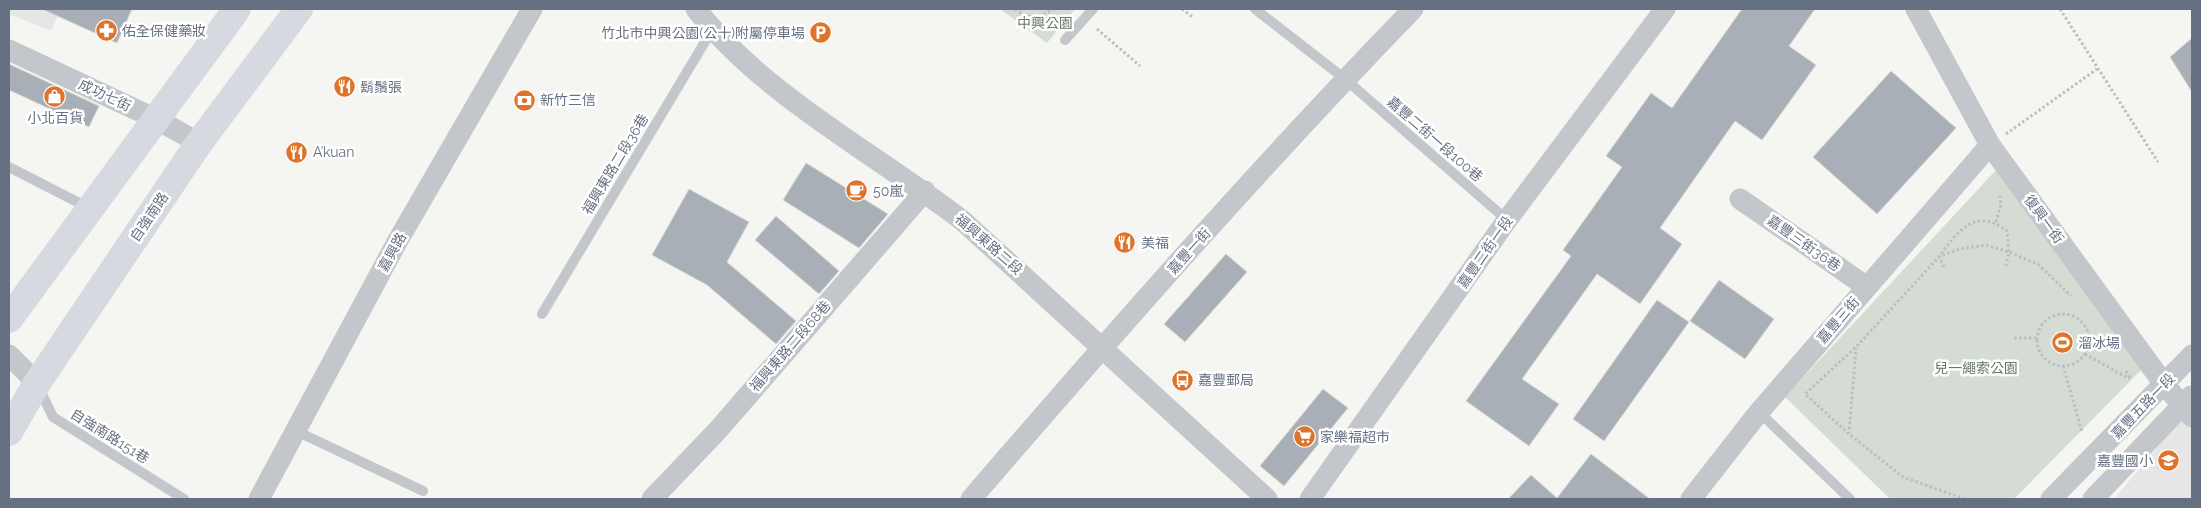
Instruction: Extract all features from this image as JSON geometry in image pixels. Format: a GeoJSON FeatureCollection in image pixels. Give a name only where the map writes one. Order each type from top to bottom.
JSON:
{"type":"FeatureCollection","features":[{"type":"Feature","properties":{"kind":"main road"},"geometry":{"type":"LineString","coordinates":[[9,319],[236,9]]}},
{"type":"Feature","properties":{"kind":"main road","name":"自強南路"},"geometry":{"type":"LineString","coordinates":[[9,432],[37,383],[199,143],[299,9]]}},
{"type":"Feature","properties":{"kind":"street","name":"嘉興路"},"geometry":{"type":"LineString","coordinates":[[259,499],[294,430],[397,242],[532,9]]}},
{"type":"Feature","properties":{"kind":"street","name":"福興東路二段"},"geometry":{"type":"LineString","coordinates":[[696,9],[712,30],[775,87],[924,191],[991,245],[1267,499]]}},
{"type":"Feature","properties":{"kind":"street","name":"嘉豐一街"},"geometry":{"type":"LineString","coordinates":[[971,499],[1102,347],[1345,79],[1413,9]]}},
{"type":"Feature","properties":{"kind":"street","name":"嘉豐二街一段"},"geometry":{"type":"LineString","coordinates":[[1310,499],[1507,220],[1665,9]]}},
{"type":"Feature","properties":{"kind":"street","name":"復興一街"},"geometry":{"type":"LineString","coordinates":[[1916,9],[1990,145],[2164,384],[2189,405]]}},
{"type":"Feature","properties":{"kind":"street","name":"成功七街"},"geometry":{"type":"LineString","coordinates":[[9,50],[156,119],[199,143]]}},
{"type":"Feature","properties":{"kind":"street","name":"嘉豐三街"},"geometry":{"type":"LineString","coordinates":[[1691,499],[1759,412],[1990,145]]}},
{"type":"Feature","properties":{"kind":"street","name":"福興東路二段68巷"},"geometry":{"type":"LineString","coordinates":[[652,499],[718,430],[924,191]]}},
{"type":"Feature","properties":{"kind":"street","name":"嘉豐三街36巷"},"geometry":{"type":"LineString","coordinates":[[1740,199],[1867,287]]}},
{"type":"Feature","properties":{"kind":"street"},"geometry":{"type":"LineString","coordinates":[[9,355],[37,383]]}},
{"type":"Feature","properties":{"kind":"street","name":"嘉豐五路一段"},"geometry":{"type":"LineString","coordinates":[[2051,499],[2192,355]]}},
{"type":"Feature","properties":{"kind":"street","name":"嘉豐五路一段"},"geometry":{"type":"LineString","coordinates":[[2094,499],[2189,405]]}},
{"type":"Feature","properties":{"kind":"lane"},"geometry":{"type":"LineString","coordinates":[[1066,40],[1093,9]]}},
{"type":"Feature","properties":{"kind":"lane","name":"嘉豐二街一段100巷"},"geometry":{"type":"LineString","coordinates":[[1256,9],[1345,79],[1507,220]]}},
{"type":"Feature","properties":{"kind":"lane","name":"福興東路二段36巷"},"geometry":{"type":"LineString","coordinates":[[542,314],[712,30]]}},
{"type":"Feature","properties":{"kind":"lane"},"geometry":{"type":"LineString","coordinates":[[9,167],[90,209]]}},
{"type":"Feature","properties":{"kind":"lane","name":"自強南路151巷"},"geometry":{"type":"LineString","coordinates":[[37,383],[53,417],[184,499]]}},
{"type":"Feature","properties":{"kind":"lane"},"geometry":{"type":"LineString","coordinates":[[1759,412],[1850,499]]}},
{"type":"Feature","properties":{"kind":"lane"},"geometry":{"type":"LineString","coordinates":[[294,430],[423,491]]}},
{"type":"Feature","properties":{"kind":"path"},"geometry":{"type":"LineString","coordinates":[[1015,9],[1024,16],[1043,15],[1054,9]]}},
{"type":"Feature","properties":{"kind":"path"},"geometry":{"type":"LineString","coordinates":[[1182,9],[1194,18]]}},
{"type":"Feature","properties":{"kind":"path"},"geometry":{"type":"LineString","coordinates":[[2060,9],[2158,162]]}},
{"type":"Feature","properties":{"kind":"path"},"geometry":{"type":"LineString","coordinates":[[1085,19],[1140,66]]}},
{"type":"Feature","properties":{"kind":"path"},"geometry":{"type":"LineString","coordinates":[[1990,145],[2097,69]]}},
{"type":"Feature","properties":{"kind":"path"},"geometry":{"type":"LineString","coordinates":[[1965,499],[1903,477],[1849,434],[1805,394],[1856,347],[1939,257],[1959,229],[1980,221],[1996,222],[2007,230],[2009,252],[2006,266]]}},
{"type":"Feature","properties":{"kind":"path"},"geometry":{"type":"LineString","coordinates":[[1939,257],[1959,249],[1986,245],[2009,252],[2039,265],[2077,302]]}},
{"type":"Feature","properties":{"kind":"path"},"geometry":{"type":"LineString","coordinates":[[1939,257],[1944,267]]}},
{"type":"Feature","properties":{"kind":"path"},"geometry":{"type":"LineString","coordinates":[[2058,313],[2067,313],[2083,322],[2088,329],[2089,346],[2085,354],[2079,361],[2063,366],[2055,365],[2041,355],[2036,338],[2043,322],[2058,313]]}},
{"type":"Feature","properties":{"kind":"path"},"geometry":{"type":"LineString","coordinates":[[2014,338],[2036,338]]}},
{"type":"Feature","properties":{"kind":"path"},"geometry":{"type":"LineString","coordinates":[[1849,434],[1856,347]]}},
{"type":"Feature","properties":{"kind":"path"},"geometry":{"type":"LineString","coordinates":[[2085,354],[2131,379],[2120,363]]}},
{"type":"Feature","properties":{"kind":"path"},"geometry":{"type":"LineString","coordinates":[[2063,366],[2082,432]]}},
{"type":"Feature","properties":{"kind":"shaded area"},"geometry":{"type":"Polygon","coordinates":[[[9,9],[61,9],[51,31],[9,14],[9,9]]]}},
{"type":"Feature","properties":{"kind":"shaded area","name":"嘉豐國小"},"geometry":{"type":"Polygon","coordinates":[[[2185,414],[2192,422],[2192,499],[2114,499],[2185,414]]]}},
{"type":"Feature","properties":{"kind":"green space","name":"中興公園"},"geometry":{"type":"Polygon","coordinates":[[[1000,9],[1075,9],[1047,43],[1000,9]]]}},
{"type":"Feature","properties":{"kind":"green space","name":"兒一繩索公園"},"geometry":{"type":"Polygon","coordinates":[[[1996,170],[2146,365],[2014,499],[1890,499],[1785,397],[1996,170]]]}},
{"type":"Feature","properties":{"kind":"building","name":"佑全保健藥妝"},"geometry":{"type":"Polygon","coordinates":[[[42,9],[132,9],[117,43],[42,9]]]}},
{"type":"Feature","properties":{"kind":"building"},"geometry":{"type":"Polygon","coordinates":[[[1742,9],[1815,9],[1789,46],[1816,65],[1762,140],[1735,121],[1660,228],[1682,244],[1640,304],[1597,274],[1522,379],[1559,404],[1529,446],[1466,401],[1571,256],[1563,250],[1622,167],[1606,156],[1651,93],[1672,108],[1742,9]]]}},
{"type":"Feature","properties":{"kind":"building"},"geometry":{"type":"Polygon","coordinates":[[[2192,38],[2192,92],[2170,57],[2192,38]]]}},
{"type":"Feature","properties":{"kind":"building","name":"小北百貨"},"geometry":{"type":"Polygon","coordinates":[[[9,64],[99,106],[89,127],[9,90],[9,64]]]}},
{"type":"Feature","properties":{"kind":"building"},"geometry":{"type":"Polygon","coordinates":[[[1891,71],[1956,128],[1877,214],[1813,157],[1891,71]]]}},
{"type":"Feature","properties":{"kind":"building"},"geometry":{"type":"Polygon","coordinates":[[[806,163],[888,214],[859,248],[783,200],[806,163]]]}},
{"type":"Feature","properties":{"kind":"building"},"geometry":{"type":"Polygon","coordinates":[[[689,189],[749,222],[727,262],[796,321],[776,344],[707,285],[652,255],[689,189]]]}},
{"type":"Feature","properties":{"kind":"building"},"geometry":{"type":"Polygon","coordinates":[[[776,216],[839,271],[819,294],[755,240],[776,216]]]}},
{"type":"Feature","properties":{"kind":"building"},"geometry":{"type":"Polygon","coordinates":[[[1226,254],[1247,272],[1185,342],[1164,324],[1226,254]]]}},
{"type":"Feature","properties":{"kind":"building"},"geometry":{"type":"Polygon","coordinates":[[[1719,280],[1774,319],[1745,359],[1690,321],[1719,280]]]}},
{"type":"Feature","properties":{"kind":"building"},"geometry":{"type":"Polygon","coordinates":[[[1657,300],[1689,322],[1604,441],[1573,419],[1657,300]]]}},
{"type":"Feature","properties":{"kind":"building","name":"家樂福超市"},"geometry":{"type":"Polygon","coordinates":[[[1323,389],[1348,408],[1284,486],[1260,466],[1323,389]]]}},
{"type":"Feature","properties":{"kind":"building"},"geometry":{"type":"Polygon","coordinates":[[[1591,454],[1650,499],[1508,499],[1531,475],[1557,498],[1591,454]]]}},
{"type":"Feature","properties":{"kind":"place","name":"佑全保健藥妝"},"geometry":{"type":"Point","coordinates":[106,31]}},
{"type":"Feature","properties":{"kind":"place","name":"竹北市中興公園(公十)附屬停車場"},"geometry":{"type":"Point","coordinates":[821,33]}},
{"type":"Feature","properties":{"kind":"place","name":"鬍鬚張"},"geometry":{"type":"Point","coordinates":[344,87]}},
{"type":"Feature","properties":{"kind":"place","name":"小北百貨"},"geometry":{"type":"Point","coordinates":[55,96]}},
{"type":"Feature","properties":{"kind":"place","name":"新竹三信"},"geometry":{"type":"Point","coordinates":[524,100]}},
{"type":"Feature","properties":{"kind":"place","name":"A’kuan"},"geometry":{"type":"Point","coordinates":[297,152]}},
{"type":"Feature","properties":{"kind":"place","name":"50嵐"},"geometry":{"type":"Point","coordinates":[857,191]}},
{"type":"Feature","properties":{"kind":"place","name":"美福"},"geometry":{"type":"Point","coordinates":[1125,243]}},
{"type":"Feature","properties":{"kind":"place","name":"溜冰場"},"geometry":{"type":"Point","coordinates":[2062,343]}},
{"type":"Feature","properties":{"kind":"place","name":"嘉豐郵局"},"geometry":{"type":"Point","coordinates":[1182,380]}},
{"type":"Feature","properties":{"kind":"place","name":"家樂福超市"},"geometry":{"type":"Point","coordinates":[1304,437]}},
{"type":"Feature","properties":{"kind":"place","name":"嘉豐國小"},"geometry":{"type":"Point","coordinates":[2169,461]}}]}
